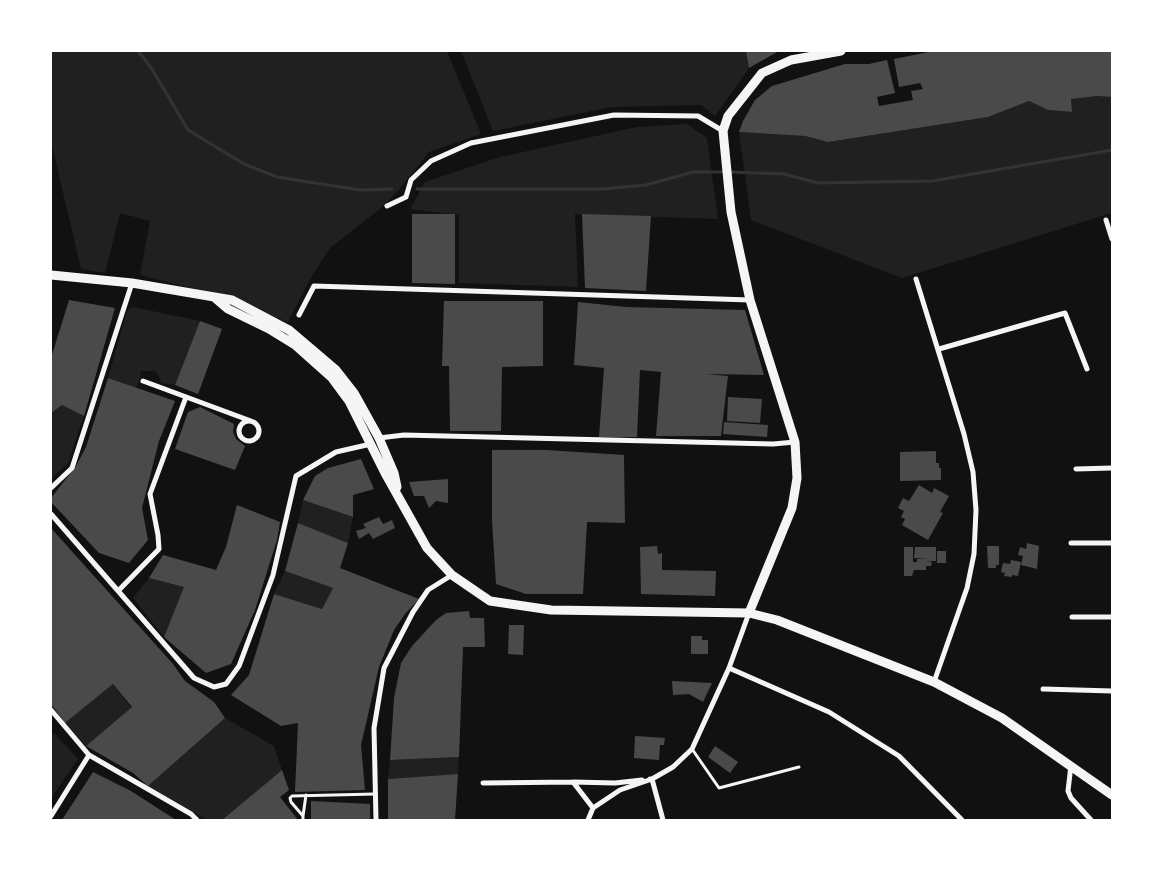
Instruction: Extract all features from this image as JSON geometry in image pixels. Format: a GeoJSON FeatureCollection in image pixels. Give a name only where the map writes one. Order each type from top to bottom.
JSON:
{"type":"FeatureCollection","features":[{"type":"Feature","properties":{"kind":"main road"},"geometry":{"type":"LineString","coordinates":[[749,613],[792,508],[797,478],[795,442],[750,300],[731,212],[723,131],[728,116],[762,73],[791,60],[841,51]]}},
{"type":"Feature","properties":{"kind":"main road"},"geometry":{"type":"LineString","coordinates":[[51,275],[132,283],[214,297],[245,306],[300,337],[345,380],[379,438],[394,473],[398,493]]}},
{"type":"Feature","properties":{"kind":"main road"},"geometry":{"type":"LineString","coordinates":[[214,297],[228,309],[269,329],[295,345],[332,378],[349,401],[427,548],[452,575],[490,601],[551,610],[749,613],[777,620],[934,682],[1002,718],[1110,793]]}},
{"type":"Feature","properties":{"kind":"street"},"geometry":{"type":"LineString","coordinates":[[387,206],[406,197],[411,180],[431,162],[471,143],[614,115],[698,116],[723,131]]}},
{"type":"Feature","properties":{"kind":"street"},"geometry":{"type":"LineString","coordinates":[[1106,220],[1112,239]]}},
{"type":"Feature","properties":{"kind":"street"},"geometry":{"type":"LineString","coordinates":[[916,279],[964,434],[973,472],[976,510],[974,554],[967,588],[934,682]]}},
{"type":"Feature","properties":{"kind":"street"},"geometry":{"type":"LineString","coordinates":[[51,488],[72,468],[132,283]]}},
{"type":"Feature","properties":{"kind":"street"},"geometry":{"type":"LineString","coordinates":[[299,315],[314,286],[750,300]]}},
{"type":"Feature","properties":{"kind":"street"},"geometry":{"type":"LineString","coordinates":[[939,349],[1065,313],[1086,369]]}},
{"type":"Feature","properties":{"kind":"street"},"geometry":{"type":"LineString","coordinates":[[142,381],[251,421],[258,425],[259,434],[254,439],[247,441],[240,435],[240,427],[246,421],[251,421]]}},
{"type":"Feature","properties":{"kind":"street"},"geometry":{"type":"LineString","coordinates":[[119,590],[159,549],[150,494],[186,397]]}},
{"type":"Feature","properties":{"kind":"street"},"geometry":{"type":"LineString","coordinates":[[379,438],[404,435],[773,444],[795,442]]}},
{"type":"Feature","properties":{"kind":"street"},"geometry":{"type":"LineString","coordinates":[[51,514],[194,678],[214,687],[226,684],[239,666],[273,575],[296,476],[336,452],[371,444]]}},
{"type":"Feature","properties":{"kind":"street"},"geometry":{"type":"LineString","coordinates":[[1076,469],[1112,468]]}},
{"type":"Feature","properties":{"kind":"street"},"geometry":{"type":"LineString","coordinates":[[1071,543],[1112,543]]}},
{"type":"Feature","properties":{"kind":"street"},"geometry":{"type":"LineString","coordinates":[[376,820],[374,728],[384,668],[413,612],[428,590],[452,575]]}},
{"type":"Feature","properties":{"kind":"street"},"geometry":{"type":"LineString","coordinates":[[588,820],[593,808],[620,790],[652,779],[673,767],[692,748],[729,668],[749,613]]}},
{"type":"Feature","properties":{"kind":"street"},"geometry":{"type":"LineString","coordinates":[[1072,617],[1112,617]]}},
{"type":"Feature","properties":{"kind":"street"},"geometry":{"type":"LineString","coordinates":[[729,668],[829,712],[899,756],[962,820]]}},
{"type":"Feature","properties":{"kind":"street"},"geometry":{"type":"LineString","coordinates":[[1043,689],[1112,691]]}},
{"type":"Feature","properties":{"kind":"street"},"geometry":{"type":"LineString","coordinates":[[51,710],[89,754],[191,814],[197,820]]}},
{"type":"Feature","properties":{"kind":"street"},"geometry":{"type":"LineString","coordinates":[[51,816],[89,754]]}},
{"type":"Feature","properties":{"kind":"street"},"geometry":{"type":"LineString","coordinates":[[1071,765],[1068,791],[1071,798],[1091,820]]}},
{"type":"Feature","properties":{"kind":"street"},"geometry":{"type":"LineString","coordinates":[[483,783],[573,782],[615,784],[652,779]]}},
{"type":"Feature","properties":{"kind":"street"},"geometry":{"type":"LineString","coordinates":[[652,779],[663,820]]}},
{"type":"Feature","properties":{"kind":"street"},"geometry":{"type":"LineString","coordinates":[[573,782],[593,808]]}},
{"type":"Feature","properties":{"kind":"lane"},"geometry":{"type":"LineString","coordinates":[[692,748],[719,788],[799,767]]}},
{"type":"Feature","properties":{"kind":"lane"},"geometry":{"type":"LineString","coordinates":[[303,818],[290,798],[292,796],[375,794]]}},
{"type":"Feature","properties":{"kind":"lane"},"geometry":{"type":"LineString","coordinates":[[303,818],[306,795]]}},
{"type":"Feature","properties":{"kind":"shaded area"},"geometry":{"type":"Polygon","coordinates":[[[51,51],[447,51],[481,134],[429,152],[397,192],[381,208],[330,248],[310,279],[288,322],[221,296],[140,275],[150,221],[120,213],[105,273],[81,269],[51,141],[51,51]]]}},
{"type":"Feature","properties":{"kind":"shaded area"},"geometry":{"type":"Polygon","coordinates":[[[461,51],[746,51],[749,68],[715,116],[701,105],[612,107],[493,131],[461,51]]]}},
{"type":"Feature","properties":{"kind":"shaded area"},"geometry":{"type":"Polygon","coordinates":[[[1097,96],[1112,97],[1112,213],[902,278],[751,220],[739,132],[805,136],[828,142],[988,117],[1029,101],[1048,110],[1072,112],[1071,99],[1097,96]]]}},
{"type":"Feature","properties":{"kind":"shaded area"},"geometry":{"type":"Polygon","coordinates":[[[687,124],[707,138],[718,219],[575,214],[578,287],[459,283],[459,215],[410,209],[425,182],[500,157],[637,127],[687,124]]]}},
{"type":"Feature","properties":{"kind":"shaded area"},"geometry":{"type":"Polygon","coordinates":[[[133,307],[200,321],[175,385],[162,383],[156,371],[140,371],[141,376],[136,388],[108,378],[127,311],[133,307]]]}},
{"type":"Feature","properties":{"kind":"shaded area"},"geometry":{"type":"Polygon","coordinates":[[[62,405],[84,416],[68,463],[51,479],[51,413],[62,405]]]}},
{"type":"Feature","properties":{"kind":"shaded area"},"geometry":{"type":"Polygon","coordinates":[[[303,500],[353,517],[348,543],[298,523],[303,500]]]}},
{"type":"Feature","properties":{"kind":"shaded area"},"geometry":{"type":"Polygon","coordinates":[[[285,571],[333,588],[322,609],[274,594],[285,571]]]}},
{"type":"Feature","properties":{"kind":"shaded area"},"geometry":{"type":"Polygon","coordinates":[[[149,578],[184,587],[164,637],[133,598],[149,578]]]}},
{"type":"Feature","properties":{"kind":"shaded area"},"geometry":{"type":"Polygon","coordinates":[[[113,684],[131,708],[86,746],[65,723],[113,684]]]}},
{"type":"Feature","properties":{"kind":"shaded area"},"geometry":{"type":"Polygon","coordinates":[[[225,718],[274,746],[282,770],[222,820],[207,820],[148,786],[225,718]]]}},
{"type":"Feature","properties":{"kind":"shaded area"},"geometry":{"type":"Polygon","coordinates":[[[54,733],[78,759],[51,798],[51,736],[54,733]]]}},
{"type":"Feature","properties":{"kind":"shaded area"},"geometry":{"type":"Polygon","coordinates":[[[459,757],[458,774],[388,779],[390,760],[459,757]]]}},
{"type":"Feature","properties":{"kind":"building"},"geometry":{"type":"Polygon","coordinates":[[[746,51],[779,51],[749,68],[746,51]]]}},
{"type":"Feature","properties":{"kind":"building"},"geometry":{"type":"Polygon","coordinates":[[[934,51],[1112,51],[1112,97],[1097,96],[1071,99],[1072,112],[1048,110],[1029,101],[988,117],[828,142],[805,136],[739,132],[755,100],[772,86],[845,64],[869,64],[887,60],[895,93],[877,97],[879,106],[913,100],[911,91],[923,89],[920,83],[899,87],[894,59],[934,51]]]}},
{"type":"Feature","properties":{"kind":"building"},"geometry":{"type":"Polygon","coordinates":[[[412,214],[455,214],[455,284],[412,283],[412,214]]]}},
{"type":"Feature","properties":{"kind":"building"},"geometry":{"type":"Polygon","coordinates":[[[582,214],[651,216],[646,291],[585,288],[582,214]]]}},
{"type":"Feature","properties":{"kind":"building"},"geometry":{"type":"Polygon","coordinates":[[[69,300],[115,308],[84,416],[62,405],[51,413],[51,358],[69,300]]]}},
{"type":"Feature","properties":{"kind":"building"},"geometry":{"type":"Polygon","coordinates":[[[444,301],[543,301],[543,366],[502,367],[501,431],[450,431],[449,366],[442,366],[444,301]]]}},
{"type":"Feature","properties":{"kind":"building"},"geometry":{"type":"Polygon","coordinates":[[[578,302],[626,307],[745,310],[764,375],[706,374],[728,376],[721,436],[656,436],[661,372],[640,370],[637,437],[599,437],[604,368],[574,365],[578,302]]]}},
{"type":"Feature","properties":{"kind":"building"},"geometry":{"type":"Polygon","coordinates":[[[200,321],[222,329],[198,394],[175,385],[200,321]]]}},
{"type":"Feature","properties":{"kind":"building"},"geometry":{"type":"Polygon","coordinates":[[[108,378],[175,401],[159,441],[142,508],[148,540],[129,563],[99,553],[51,502],[51,498],[76,466],[86,447],[108,378]]]}},
{"type":"Feature","properties":{"kind":"building"},"geometry":{"type":"Polygon","coordinates":[[[728,397],[762,399],[760,423],[727,421],[728,397]]]}},
{"type":"Feature","properties":{"kind":"building"},"geometry":{"type":"Polygon","coordinates":[[[200,407],[234,424],[233,432],[236,439],[245,446],[235,470],[175,449],[188,412],[200,407]]]}},
{"type":"Feature","properties":{"kind":"building"},"geometry":{"type":"Polygon","coordinates":[[[724,422],[768,425],[767,437],[723,434],[724,422]]]}},
{"type":"Feature","properties":{"kind":"building"},"geometry":{"type":"Polygon","coordinates":[[[492,450],[547,450],[624,455],[625,523],[587,522],[583,594],[526,594],[496,584],[492,521],[492,450]]]}},
{"type":"Feature","properties":{"kind":"building"},"geometry":{"type":"Polygon","coordinates":[[[936,451],[936,463],[939,463],[939,468],[941,468],[941,480],[900,481],[900,452],[936,451]]]}},
{"type":"Feature","properties":{"kind":"building"},"geometry":{"type":"Polygon","coordinates":[[[361,459],[374,489],[353,495],[353,517],[303,500],[315,476],[328,468],[361,459]]]}},
{"type":"Feature","properties":{"kind":"building"},"geometry":{"type":"Polygon","coordinates":[[[448,479],[448,503],[436,501],[429,508],[424,496],[414,496],[409,482],[448,479]]]}},
{"type":"Feature","properties":{"kind":"building"},"geometry":{"type":"Polygon","coordinates":[[[919,485],[932,493],[934,488],[949,496],[940,512],[943,513],[928,540],[902,525],[905,519],[901,517],[904,511],[898,508],[903,498],[909,501],[919,485]]]}},
{"type":"Feature","properties":{"kind":"building"},"geometry":{"type":"Polygon","coordinates":[[[237,505],[280,522],[277,540],[255,610],[231,664],[206,673],[164,637],[184,587],[149,578],[163,555],[216,570],[226,547],[237,505]]]}},
{"type":"Feature","properties":{"kind":"building"},"geometry":{"type":"Polygon","coordinates":[[[379,517],[383,524],[392,520],[395,528],[373,539],[369,533],[359,539],[356,531],[366,528],[363,524],[379,517]]]}},
{"type":"Feature","properties":{"kind":"building"},"geometry":{"type":"Polygon","coordinates":[[[298,523],[348,543],[340,568],[419,599],[394,630],[379,667],[361,745],[365,790],[295,792],[298,723],[281,726],[231,695],[249,675],[274,594],[322,609],[333,588],[285,571],[298,523]]]}},
{"type":"Feature","properties":{"kind":"building"},"geometry":{"type":"Polygon","coordinates":[[[51,528],[173,664],[185,681],[214,702],[225,718],[148,786],[133,773],[86,746],[132,707],[113,684],[65,723],[51,704],[51,528]]]}},
{"type":"Feature","properties":{"kind":"building"},"geometry":{"type":"Polygon","coordinates":[[[1027,543],[1039,546],[1037,569],[1021,565],[1023,556],[1018,555],[1020,547],[1026,549],[1027,543]]]}},
{"type":"Feature","properties":{"kind":"building"},"geometry":{"type":"Polygon","coordinates":[[[657,546],[658,554],[662,553],[662,570],[716,571],[715,596],[641,594],[640,547],[657,546]]]}},
{"type":"Feature","properties":{"kind":"building"},"geometry":{"type":"Polygon","coordinates":[[[987,546],[999,546],[999,565],[996,565],[996,568],[988,568],[987,546]]]}},
{"type":"Feature","properties":{"kind":"building"},"geometry":{"type":"Polygon","coordinates":[[[904,547],[913,547],[913,562],[917,562],[917,559],[928,559],[914,558],[915,547],[936,547],[936,561],[927,561],[932,562],[931,566],[926,566],[926,570],[914,570],[912,576],[904,576],[904,547]]]}},
{"type":"Feature","properties":{"kind":"building"},"geometry":{"type":"Polygon","coordinates":[[[937,551],[946,551],[946,563],[937,563],[937,551]]]}},
{"type":"Feature","properties":{"kind":"building"},"geometry":{"type":"Polygon","coordinates":[[[1011,560],[1021,562],[1018,576],[1004,576],[1005,573],[1001,572],[1003,563],[1010,564],[1011,560]]]}},
{"type":"Feature","properties":{"kind":"building"},"geometry":{"type":"Polygon","coordinates":[[[469,611],[470,618],[484,618],[485,647],[463,647],[459,757],[390,760],[394,698],[401,663],[412,646],[436,620],[446,613],[469,611]]]}},
{"type":"Feature","properties":{"kind":"building"},"geometry":{"type":"Polygon","coordinates":[[[509,625],[524,625],[523,655],[508,654],[509,625]]]}},
{"type":"Feature","properties":{"kind":"building"},"geometry":{"type":"Polygon","coordinates":[[[691,636],[702,636],[702,640],[708,640],[708,654],[691,654],[691,636]]]}},
{"type":"Feature","properties":{"kind":"building"},"geometry":{"type":"Polygon","coordinates":[[[672,681],[712,683],[703,702],[689,694],[673,695],[672,681]]]}},
{"type":"Feature","properties":{"kind":"building"},"geometry":{"type":"Polygon","coordinates":[[[635,736],[665,738],[664,745],[660,745],[659,760],[634,758],[635,736]]]}},
{"type":"Feature","properties":{"kind":"building"},"geometry":{"type":"Polygon","coordinates":[[[715,746],[738,762],[730,773],[708,757],[715,746]]]}},
{"type":"Feature","properties":{"kind":"building"},"geometry":{"type":"Polygon","coordinates":[[[282,770],[289,790],[280,797],[298,820],[222,820],[282,770]]]}},
{"type":"Feature","properties":{"kind":"building"},"geometry":{"type":"Polygon","coordinates":[[[93,772],[131,791],[176,820],[62,820],[93,772]]]}},
{"type":"Feature","properties":{"kind":"building"},"geometry":{"type":"Polygon","coordinates":[[[458,774],[455,820],[388,820],[388,779],[458,774]]]}},
{"type":"Feature","properties":{"kind":"building"},"geometry":{"type":"Polygon","coordinates":[[[311,801],[370,804],[370,820],[311,820],[311,801]]]}},
{"type":"Feature","properties":{"kind":"waterway"},"geometry":{"type":"LineString","coordinates":[[138,51],[152,69],[188,130],[244,164],[277,177],[360,190],[392,189]]}},
{"type":"Feature","properties":{"kind":"waterway"},"geometry":{"type":"LineString","coordinates":[[731,172],[784,174],[818,183],[932,181],[1112,150]]}},
{"type":"Feature","properties":{"kind":"waterway"},"geometry":{"type":"LineString","coordinates":[[417,189],[603,189],[646,185],[693,172],[723,172]]}}]}
